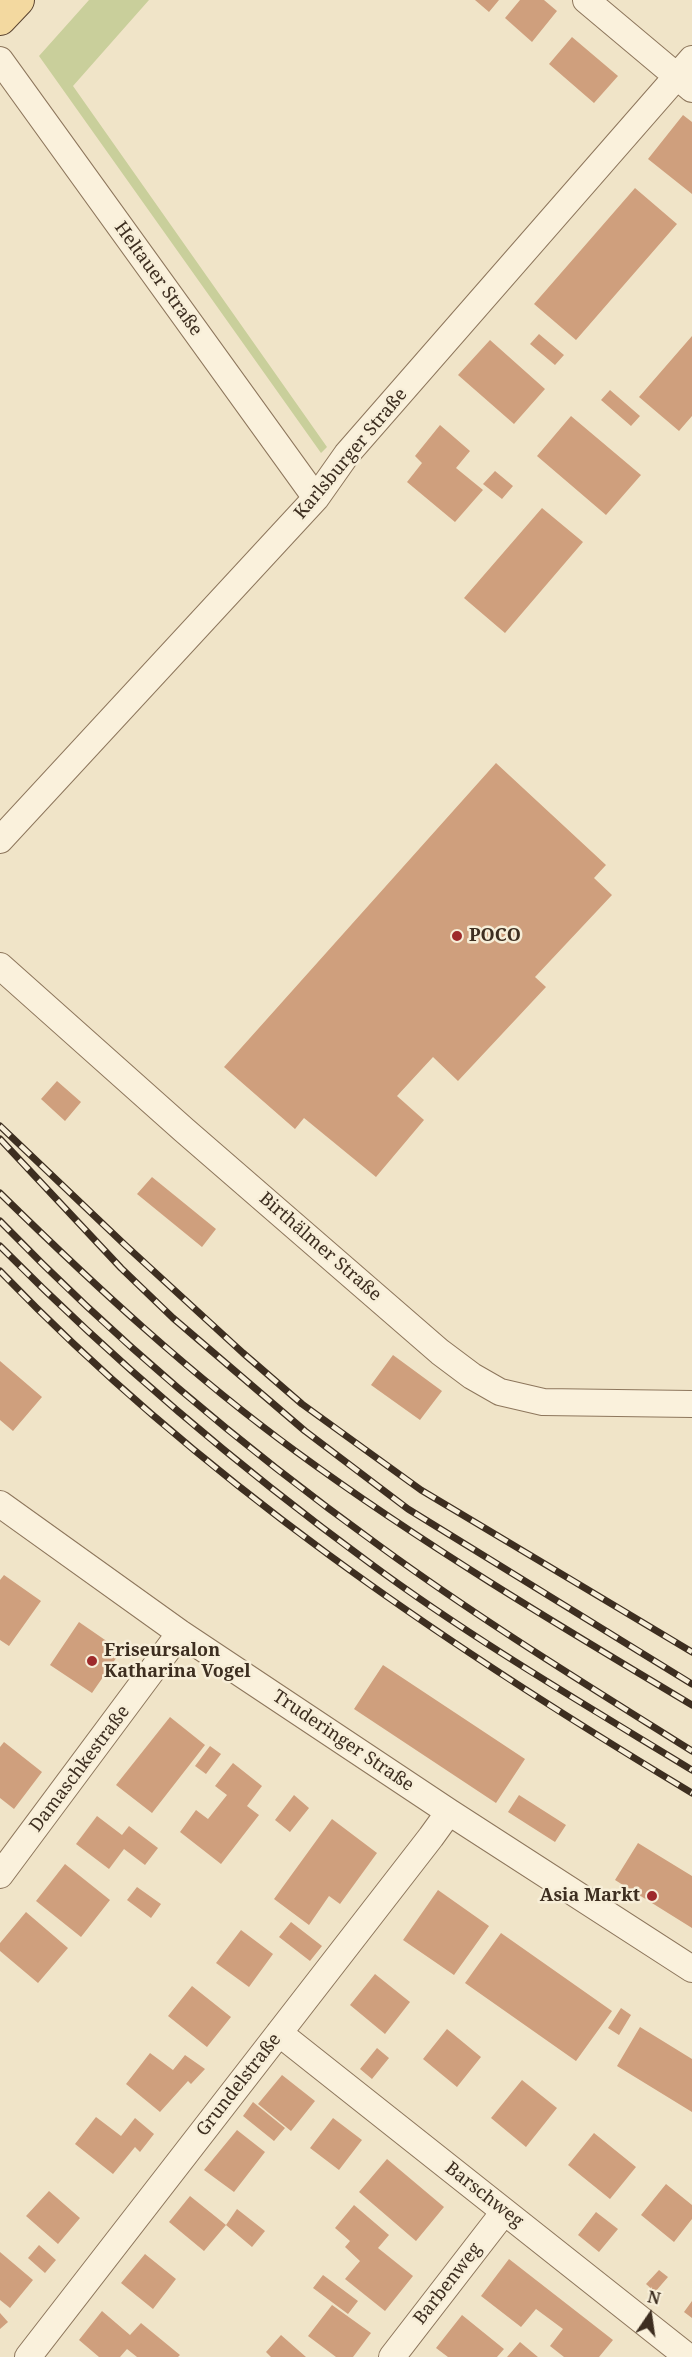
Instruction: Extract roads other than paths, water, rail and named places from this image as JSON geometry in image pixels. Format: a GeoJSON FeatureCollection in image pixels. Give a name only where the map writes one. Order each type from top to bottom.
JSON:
{"type":"FeatureCollection","features":[{"type":"Feature","properties":{"kind":"main road"},"geometry":{"type":"LineString","coordinates":[[0,19],[18,0]]}},
{"type":"Feature","properties":{"kind":"street"},"geometry":{"type":"LineString","coordinates":[[586,0],[687,75]]}},
{"type":"Feature","properties":{"kind":"street","name":"Heltauer Straße"},"geometry":{"type":"LineString","coordinates":[[0,60],[316,498]]}},
{"type":"Feature","properties":{"kind":"street","name":"Karlsburger Straße"},"geometry":{"type":"LineString","coordinates":[[0,840],[316,498],[347,454],[687,75]]}},
{"type":"Feature","properties":{"kind":"street","name":"Birthälmer Straße"},"geometry":{"type":"LineString","coordinates":[[0,966],[184,1130],[440,1352],[472,1376],[500,1392],[543,1402],[692,1404]]}},
{"type":"Feature","properties":{"kind":"street","name":"Truderinger Straße"},"geometry":{"type":"LineString","coordinates":[[0,1504],[180,1633],[448,1812],[692,1969]]}},
{"type":"Feature","properties":{"kind":"street","name":"Damaschkestraße"},"geometry":{"type":"LineString","coordinates":[[0,1875],[180,1633]]}},
{"type":"Feature","properties":{"kind":"street","name":"Grundelstraße"},"geometry":{"type":"LineString","coordinates":[[28,2357],[448,1812]]}},
{"type":"Feature","properties":{"kind":"street","name":"Barschweg"},"geometry":{"type":"LineString","coordinates":[[279,2033],[688,2357]]}},
{"type":"Feature","properties":{"kind":"street","name":"Barbenweg"},"geometry":{"type":"LineString","coordinates":[[392,2357],[504,2212]]}},
{"type":"Feature","properties":{"kind":"railway"},"geometry":{"type":"LineString","coordinates":[[0,1126],[124,1244],[302,1404],[421,1490],[692,1652]]}},
{"type":"Feature","properties":{"kind":"railway"},"geometry":{"type":"LineString","coordinates":[[0,1139],[121,1268],[173,1318],[305,1431],[408,1509],[692,1684]]}},
{"type":"Feature","properties":{"kind":"railway"},"geometry":{"type":"LineString","coordinates":[[0,1193],[181,1361],[298,1453],[443,1552],[692,1705]]}},
{"type":"Feature","properties":{"kind":"railway"},"geometry":{"type":"LineString","coordinates":[[0,1221],[44,1266],[183,1393],[330,1510],[535,1652],[692,1751]]}},
{"type":"Feature","properties":{"kind":"railway"},"geometry":{"type":"LineString","coordinates":[[0,1246],[133,1372],[226,1452],[322,1528],[449,1619],[692,1770]]}},
{"type":"Feature","properties":{"kind":"railway"},"geometry":{"type":"LineString","coordinates":[[0,1271],[77,1347],[158,1420],[328,1555],[508,1678],[692,1793]]}},
{"type":"Feature","properties":{"kind":"place","name":"POCO"},"geometry":{"type":"Point","coordinates":[457,936]}},
{"type":"Feature","properties":{"kind":"place","name":"Friseursalon Katharina Vogel"},"geometry":{"type":"Point","coordinates":[92,1661]}},
{"type":"Feature","properties":{"kind":"place","name":"Asia Markt"},"geometry":{"type":"Point","coordinates":[652,1896]}}]}
